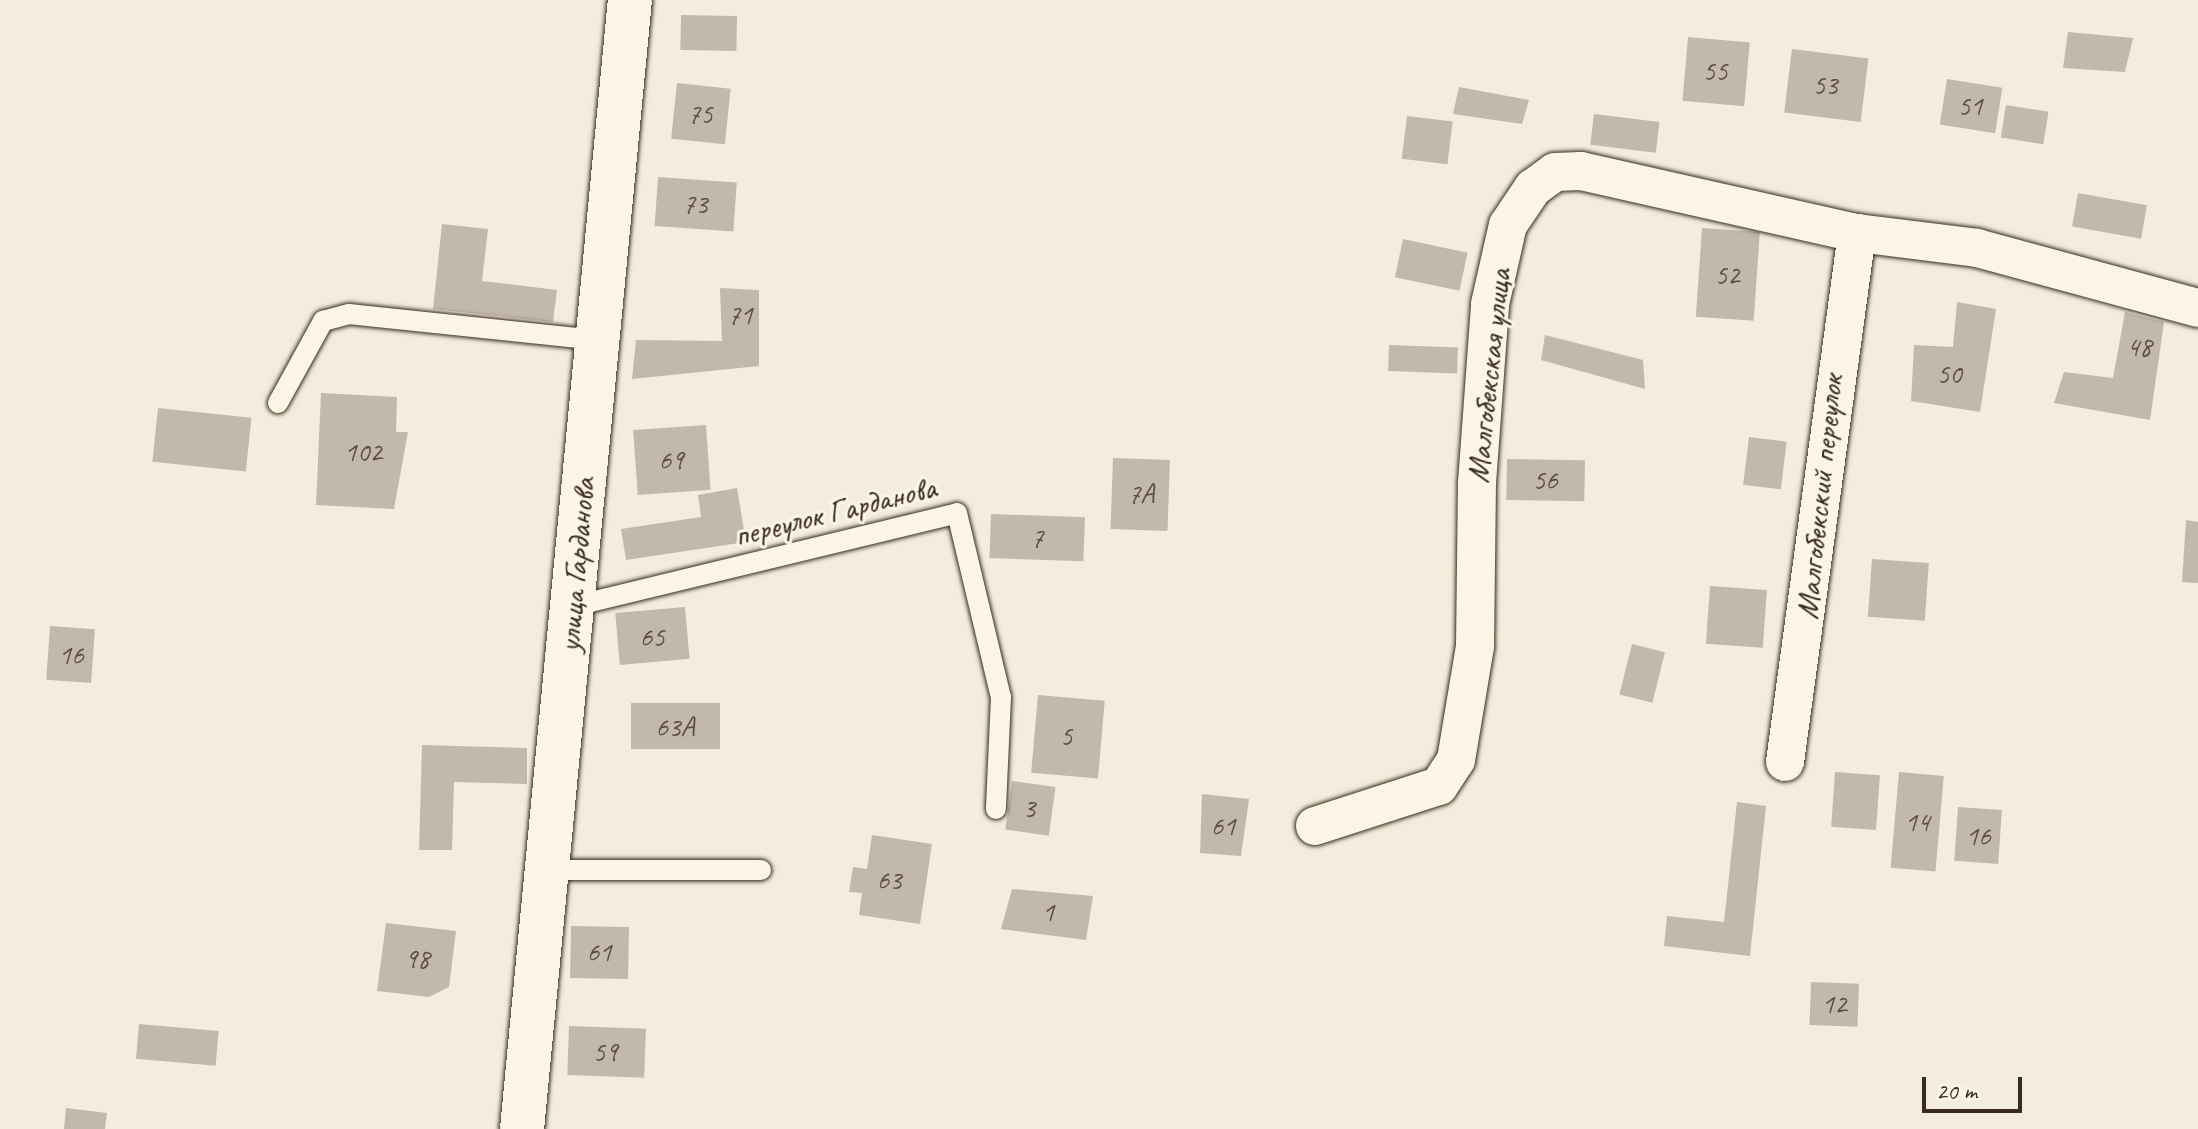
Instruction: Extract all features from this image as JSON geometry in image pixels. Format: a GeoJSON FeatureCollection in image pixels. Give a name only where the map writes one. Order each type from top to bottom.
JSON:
{"type":"FeatureCollection","features":[{"type":"Feature","properties":{"kind":"street","name":"улица Гарданова"},"geometry":{"type":"LineString","coordinates":[[522,1129],[630,0]]}},
{"type":"Feature","properties":{"kind":"street","name":"Малгобекская улица"},"geometry":{"type":"LineString","coordinates":[[1315,826],[1439,786],[1456,760],[1475,646],[1477,468],[1490,304],[1508,225],[1533,188],[1555,172],[1581,171],[1857,233],[1977,248],[2198,308]]}},
{"type":"Feature","properties":{"kind":"street","name":"Малгобекский переулок"},"geometry":{"type":"LineString","coordinates":[[1785,762],[1857,233]]}},
{"type":"Feature","properties":{"kind":"lane"},"geometry":{"type":"LineString","coordinates":[[278,403],[323,321],[349,314],[598,340]]}},
{"type":"Feature","properties":{"kind":"lane","name":"переулок Гарданова"},"geometry":{"type":"LineString","coordinates":[[574,606],[957,513],[1001,697],[996,809]]}},
{"type":"Feature","properties":{"kind":"lane"},"geometry":{"type":"LineString","coordinates":[[547,870],[761,870]]}},
{"type":"Feature","properties":{"kind":"building"},"geometry":{"type":"Polygon","coordinates":[[[681,15],[737,16],[736,51],[680,50],[681,15]]]}},
{"type":"Feature","properties":{"kind":"building"},"geometry":{"type":"Polygon","coordinates":[[[2068,32],[2133,38],[2125,72],[2063,68],[2068,32]]]}},
{"type":"Feature","properties":{"kind":"building"},"geometry":{"type":"Polygon","coordinates":[[[1688,37],[1750,42],[1744,106],[1682,101],[1688,37]]]}},
{"type":"Feature","properties":{"kind":"building"},"geometry":{"type":"Polygon","coordinates":[[[1792,49],[1868,58],[1861,122],[1784,113],[1792,49]]]}},
{"type":"Feature","properties":{"kind":"building"},"geometry":{"type":"Polygon","coordinates":[[[1947,79],[2002,88],[1995,133],[1940,124],[1947,79]]]}},
{"type":"Feature","properties":{"kind":"building"},"geometry":{"type":"Polygon","coordinates":[[[677,83],[731,89],[725,144],[671,139],[677,83]]]}},
{"type":"Feature","properties":{"kind":"building"},"geometry":{"type":"Polygon","coordinates":[[[1459,87],[1529,100],[1522,124],[1453,114],[1459,87]]]}},
{"type":"Feature","properties":{"kind":"building"},"geometry":{"type":"Polygon","coordinates":[[[2006,105],[2048,112],[2043,144],[2001,138],[2006,105]]]}},
{"type":"Feature","properties":{"kind":"building"},"geometry":{"type":"Polygon","coordinates":[[[1594,114],[1660,122],[1656,153],[1590,145],[1594,114]]]}},
{"type":"Feature","properties":{"kind":"building"},"geometry":{"type":"Polygon","coordinates":[[[1407,116],[1453,122],[1447,164],[1402,159],[1407,116]]]}},
{"type":"Feature","properties":{"kind":"building"},"geometry":{"type":"Polygon","coordinates":[[[658,177],[737,183],[733,231],[655,226],[658,177]]]}},
{"type":"Feature","properties":{"kind":"building"},"geometry":{"type":"Polygon","coordinates":[[[2078,193],[2147,205],[2141,239],[2072,226],[2078,193]]]}},
{"type":"Feature","properties":{"kind":"building"},"geometry":{"type":"Polygon","coordinates":[[[442,224],[488,229],[482,281],[557,290],[553,322],[433,309],[442,224]]]}},
{"type":"Feature","properties":{"kind":"building"},"geometry":{"type":"Polygon","coordinates":[[[1702,228],[1760,232],[1754,321],[1696,317],[1702,228]]]}},
{"type":"Feature","properties":{"kind":"building"},"geometry":{"type":"Polygon","coordinates":[[[1403,239],[1468,253],[1459,291],[1395,277],[1403,239]]]}},
{"type":"Feature","properties":{"kind":"building"},"geometry":{"type":"Polygon","coordinates":[[[720,288],[759,290],[759,366],[632,379],[636,340],[722,341],[720,288]]]}},
{"type":"Feature","properties":{"kind":"building"},"geometry":{"type":"Polygon","coordinates":[[[1957,302],[1996,309],[1980,412],[1911,401],[1914,345],[1953,347],[1957,302]]]}},
{"type":"Feature","properties":{"kind":"building"},"geometry":{"type":"Polygon","coordinates":[[[2125,312],[2164,322],[2150,420],[2054,403],[2064,372],[2113,378],[2125,312]]]}},
{"type":"Feature","properties":{"kind":"building"},"geometry":{"type":"Polygon","coordinates":[[[1545,335],[1643,360],[1645,389],[1541,360],[1545,335]]]}},
{"type":"Feature","properties":{"kind":"building"},"geometry":{"type":"Polygon","coordinates":[[[1389,345],[1458,347],[1457,373],[1388,371],[1389,345]]]}},
{"type":"Feature","properties":{"kind":"building"},"geometry":{"type":"Polygon","coordinates":[[[321,393],[397,397],[396,432],[408,432],[394,509],[316,505],[321,393]]]}},
{"type":"Feature","properties":{"kind":"building"},"geometry":{"type":"Polygon","coordinates":[[[158,408],[251,418],[246,472],[152,462],[158,408]]]}},
{"type":"Feature","properties":{"kind":"building"},"geometry":{"type":"Polygon","coordinates":[[[706,425],[711,490],[638,495],[633,430],[706,425]]]}},
{"type":"Feature","properties":{"kind":"building"},"geometry":{"type":"Polygon","coordinates":[[[1749,437],[1787,442],[1781,489],[1743,485],[1749,437]]]}},
{"type":"Feature","properties":{"kind":"building"},"geometry":{"type":"Polygon","coordinates":[[[1113,458],[1170,460],[1167,531],[1111,529],[1113,458]]]}},
{"type":"Feature","properties":{"kind":"building"},"geometry":{"type":"Polygon","coordinates":[[[1507,459],[1585,460],[1584,501],[1506,500],[1507,459]]]}},
{"type":"Feature","properties":{"kind":"building"},"geometry":{"type":"Polygon","coordinates":[[[737,488],[746,542],[626,560],[621,529],[701,517],[698,495],[737,488]]]}},
{"type":"Feature","properties":{"kind":"building"},"geometry":{"type":"Polygon","coordinates":[[[991,514],[1085,517],[1083,561],[989,558],[991,514]]]}},
{"type":"Feature","properties":{"kind":"building"},"geometry":{"type":"Polygon","coordinates":[[[2186,520],[2198,522],[2198,583],[2182,582],[2186,520]]]}},
{"type":"Feature","properties":{"kind":"building"},"geometry":{"type":"Polygon","coordinates":[[[1872,559],[1929,563],[1925,621],[1868,617],[1872,559]]]}},
{"type":"Feature","properties":{"kind":"building"},"geometry":{"type":"Polygon","coordinates":[[[1710,586],[1767,590],[1763,648],[1706,644],[1710,586]]]}},
{"type":"Feature","properties":{"kind":"building"},"geometry":{"type":"Polygon","coordinates":[[[685,607],[690,659],[620,665],[615,613],[685,607]]]}},
{"type":"Feature","properties":{"kind":"building"},"geometry":{"type":"Polygon","coordinates":[[[50,626],[95,629],[91,683],[46,680],[50,626]]]}},
{"type":"Feature","properties":{"kind":"building"},"geometry":{"type":"Polygon","coordinates":[[[1632,644],[1665,652],[1652,703],[1619,694],[1632,644]]]}},
{"type":"Feature","properties":{"kind":"building"},"geometry":{"type":"Polygon","coordinates":[[[1038,695],[1105,701],[1098,779],[1031,773],[1038,695]]]}},
{"type":"Feature","properties":{"kind":"building"},"geometry":{"type":"Polygon","coordinates":[[[631,703],[720,703],[720,749],[631,749],[631,703]]]}},
{"type":"Feature","properties":{"kind":"building"},"geometry":{"type":"Polygon","coordinates":[[[422,745],[527,748],[527,784],[454,782],[452,850],[419,850],[422,745]]]}},
{"type":"Feature","properties":{"kind":"building"},"geometry":{"type":"Polygon","coordinates":[[[1835,772],[1880,775],[1876,830],[1831,827],[1835,772]]]}},
{"type":"Feature","properties":{"kind":"building"},"geometry":{"type":"Polygon","coordinates":[[[1899,772],[1944,776],[1935,872],[1891,868],[1899,772]]]}},
{"type":"Feature","properties":{"kind":"building"},"geometry":{"type":"Polygon","coordinates":[[[1012,781],[1056,787],[1049,836],[1005,830],[1012,781]]]}},
{"type":"Feature","properties":{"kind":"building"},"geometry":{"type":"Polygon","coordinates":[[[1202,794],[1249,799],[1241,856],[1200,853],[1202,794]]]}},
{"type":"Feature","properties":{"kind":"building"},"geometry":{"type":"Polygon","coordinates":[[[1737,802],[1766,806],[1750,956],[1664,946],[1667,916],[1724,922],[1737,802]]]}},
{"type":"Feature","properties":{"kind":"building"},"geometry":{"type":"Polygon","coordinates":[[[1958,807],[2002,810],[1998,864],[1954,861],[1958,807]]]}},
{"type":"Feature","properties":{"kind":"building"},"geometry":{"type":"Polygon","coordinates":[[[872,835],[932,844],[920,924],[859,915],[862,893],[849,892],[853,867],[867,869],[872,835]]]}},
{"type":"Feature","properties":{"kind":"building"},"geometry":{"type":"Polygon","coordinates":[[[1012,889],[1093,896],[1086,940],[1001,929],[1012,889]]]}},
{"type":"Feature","properties":{"kind":"building"},"geometry":{"type":"Polygon","coordinates":[[[386,923],[456,931],[449,987],[429,997],[377,991],[386,923]]]}},
{"type":"Feature","properties":{"kind":"building"},"geometry":{"type":"Polygon","coordinates":[[[571,926],[629,927],[628,979],[570,978],[571,926]]]}},
{"type":"Feature","properties":{"kind":"building"},"geometry":{"type":"Polygon","coordinates":[[[1811,982],[1859,984],[1857,1027],[1809,1025],[1811,982]]]}},
{"type":"Feature","properties":{"kind":"building"},"geometry":{"type":"Polygon","coordinates":[[[139,1024],[219,1031],[216,1066],[136,1059],[139,1024]]]}},
{"type":"Feature","properties":{"kind":"building"},"geometry":{"type":"Polygon","coordinates":[[[569,1026],[646,1029],[644,1078],[567,1075],[569,1026]]]}},
{"type":"Feature","properties":{"kind":"building"},"geometry":{"type":"Polygon","coordinates":[[[66,1108],[107,1113],[105,1129],[64,1129],[66,1108]]]}}]}
